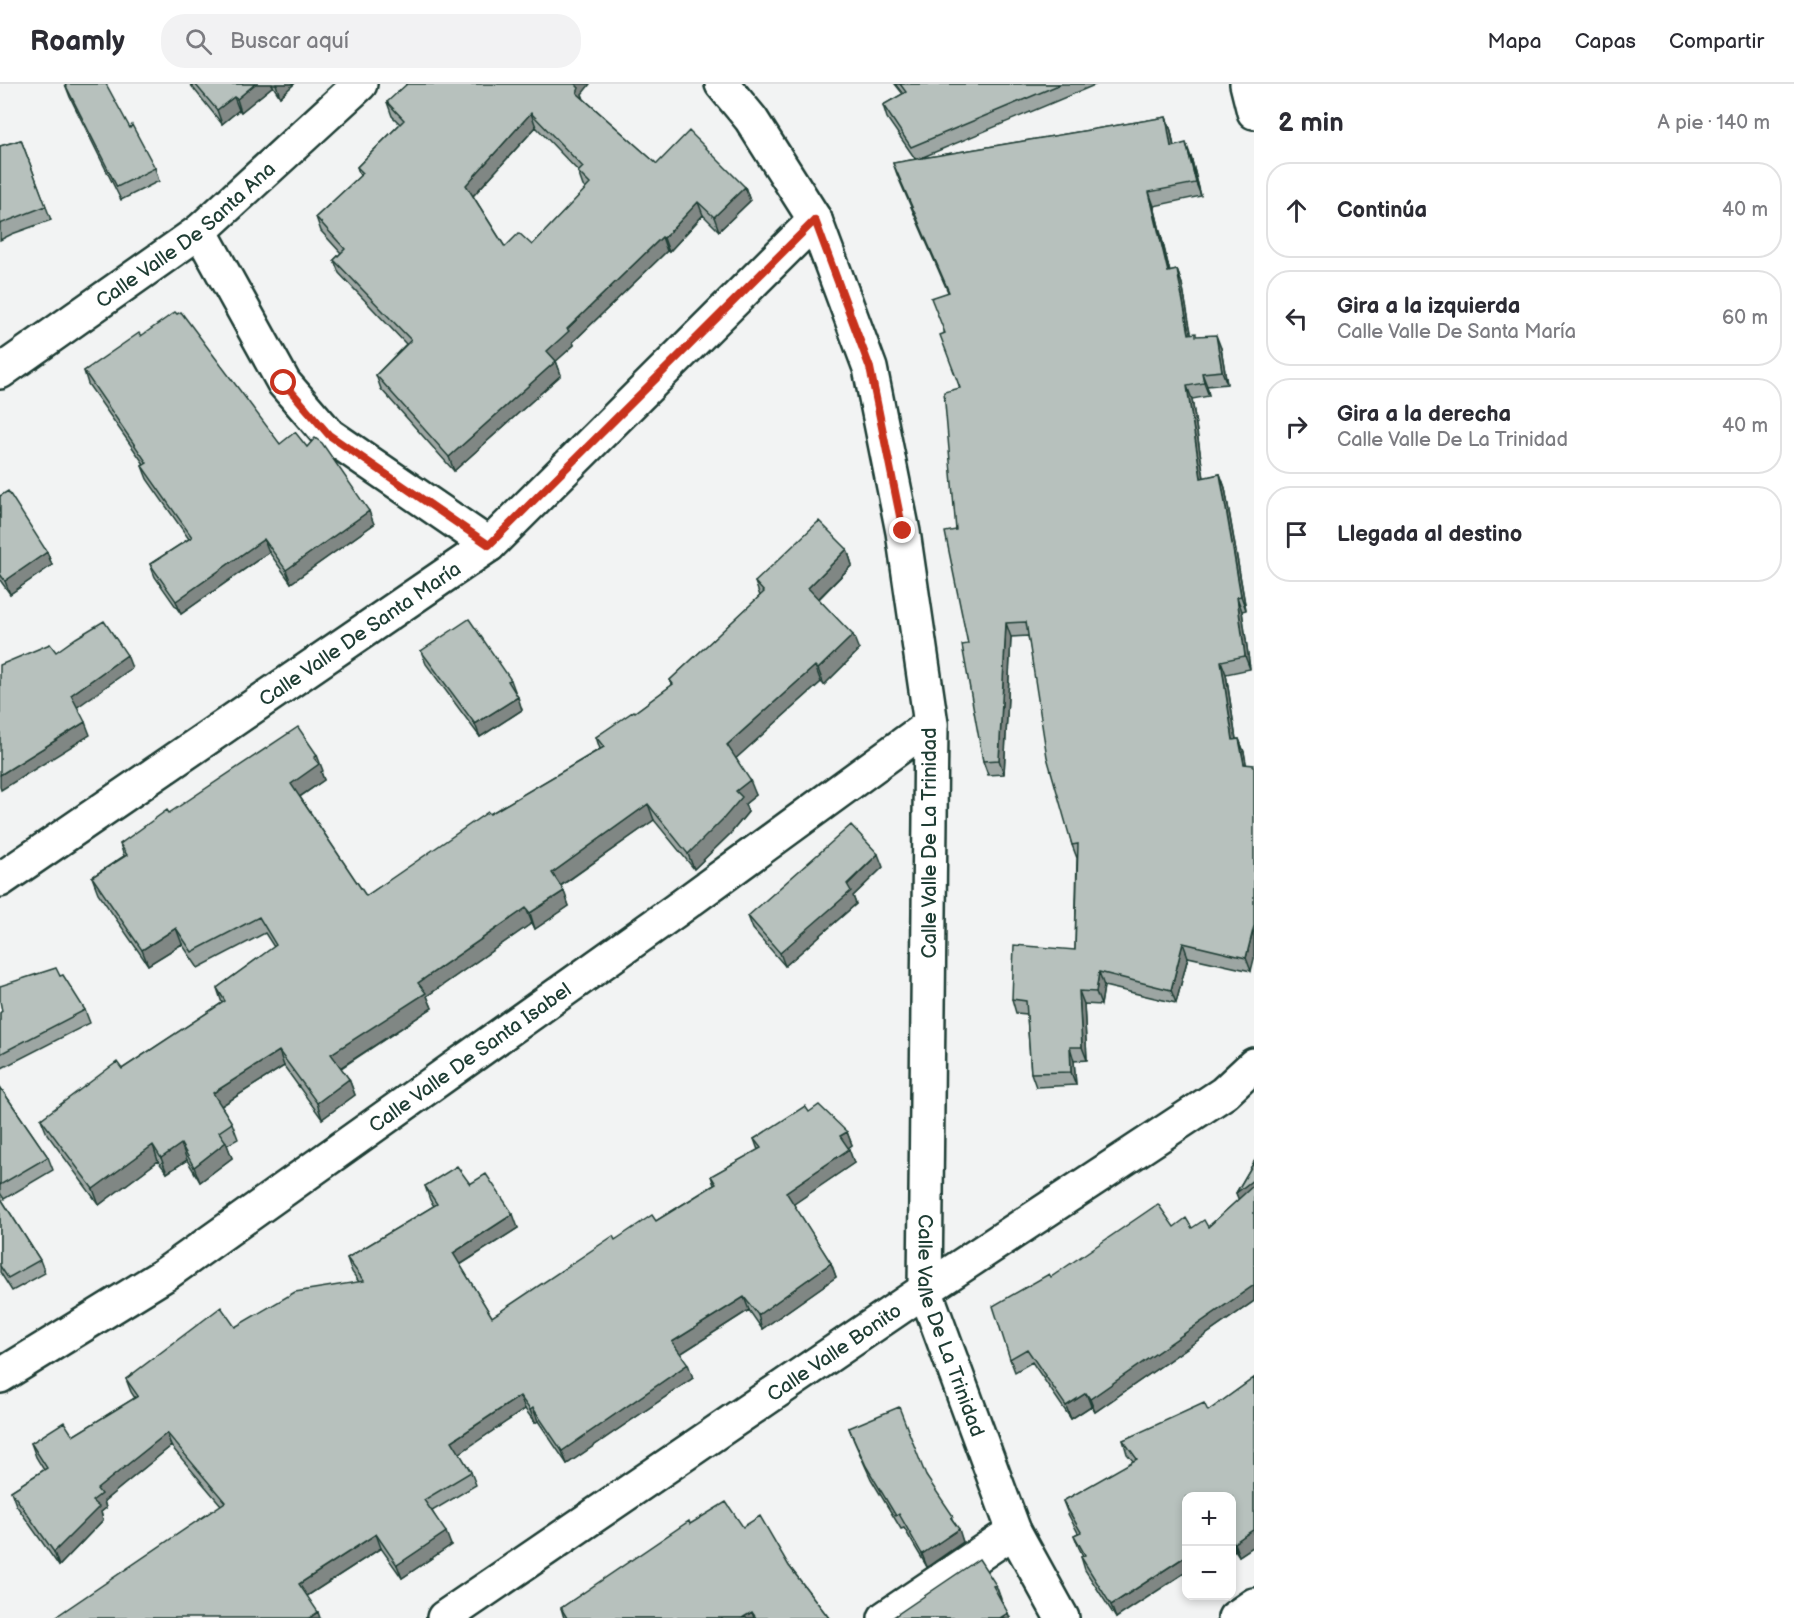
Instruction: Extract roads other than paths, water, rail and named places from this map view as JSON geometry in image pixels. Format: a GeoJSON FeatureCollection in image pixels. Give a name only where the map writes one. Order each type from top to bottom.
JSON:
{"type":"FeatureCollection","features":[{"type":"Feature","properties":{"kind":"street","name":"Calle Valle De Santa Ana"},"geometry":{"type":"LineString","coordinates":[[0,372],[200,231],[360,84]]}},
{"type":"Feature","properties":{"kind":"street","name":"Calle Valle De La Trinidad"},"geometry":{"type":"LineString","coordinates":[[722,84],[751,119],[815,220],[870,368],[903,531],[931,724],[925,1290],[1014,1531],[1062,1618]]}},
{"type":"Feature","properties":{"kind":"street","name":"Calle Valle De Santa María"},"geometry":{"type":"LineString","coordinates":[[0,880],[489,545],[815,220]]}},
{"type":"Feature","properties":{"kind":"street"},"geometry":{"type":"LineString","coordinates":[[200,231],[284,383],[329,435],[489,545]]}},
{"type":"Feature","properties":{"kind":"street","name":"Calle Valle De Santa Isabel"},"geometry":{"type":"LineString","coordinates":[[0,1376],[164,1275],[675,911],[931,724]]}},
{"type":"Feature","properties":{"kind":"street","name":"Calle Valle Bonito"},"geometry":{"type":"LineString","coordinates":[[444,1618],[925,1290],[1224,1094],[1254,1065]]}},
{"type":"Feature","properties":{"kind":"street"},"geometry":{"type":"LineString","coordinates":[[885,1618],[1014,1531]]}},
{"type":"Feature","properties":{"kind":"street"},"geometry":{"type":"LineString","coordinates":[[1235,1618],[1254,1605]]}}]}
